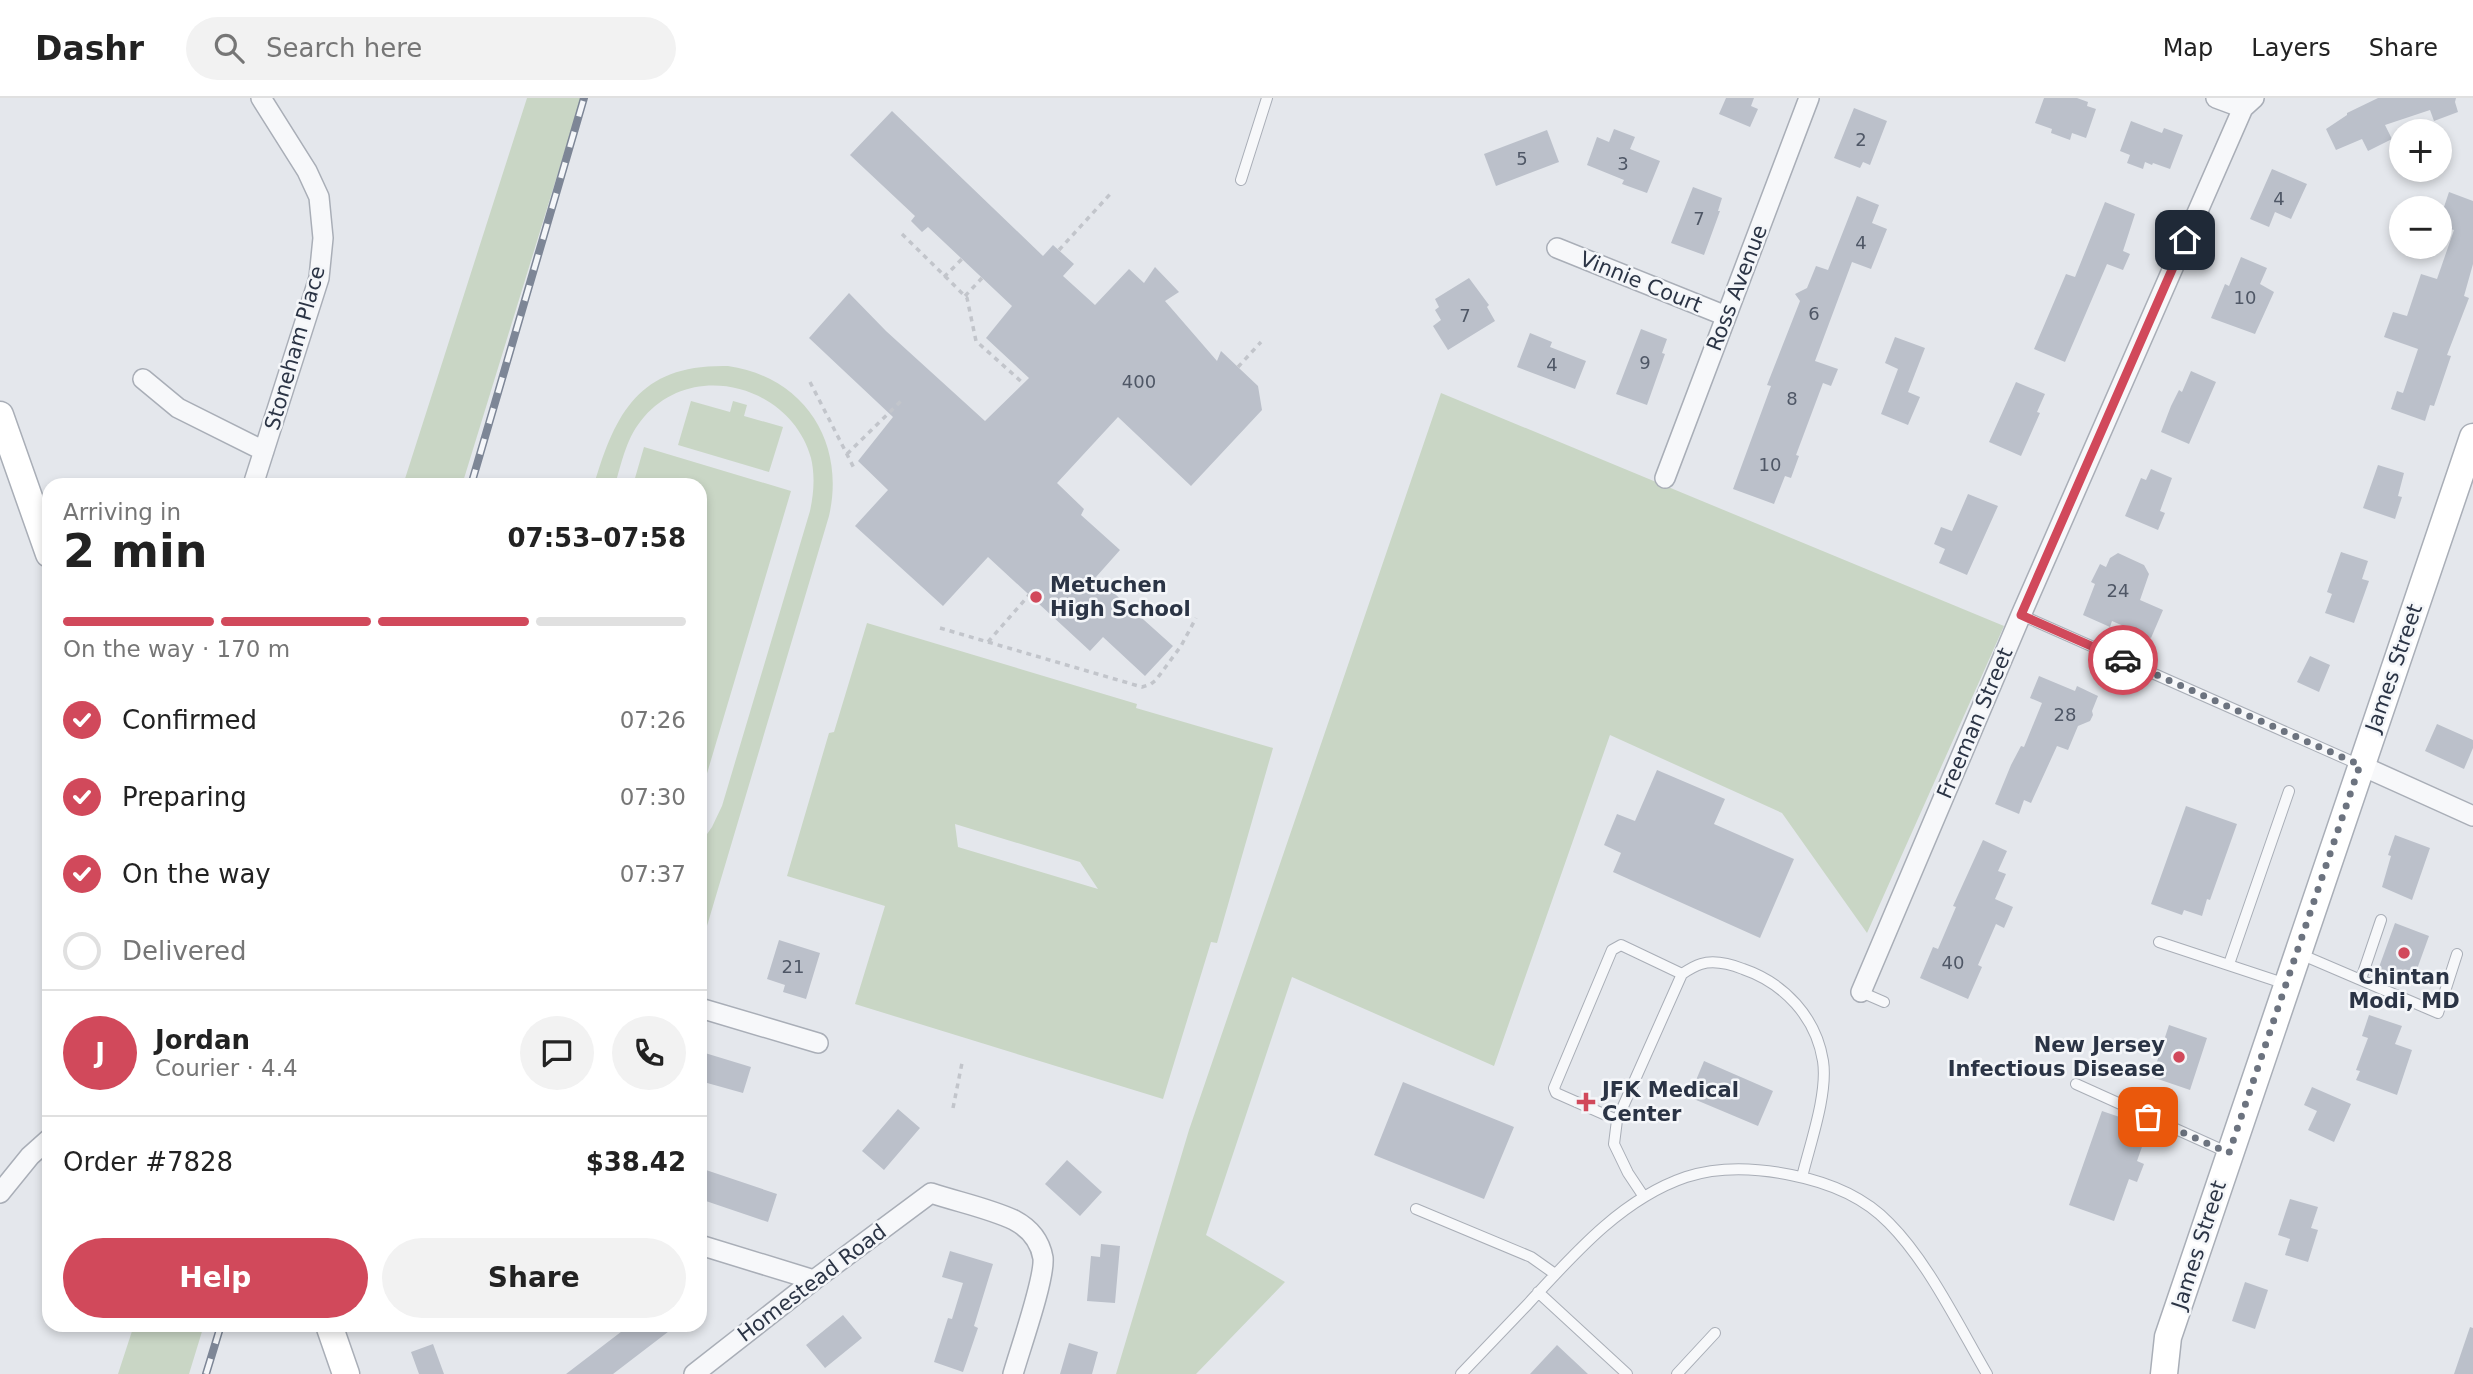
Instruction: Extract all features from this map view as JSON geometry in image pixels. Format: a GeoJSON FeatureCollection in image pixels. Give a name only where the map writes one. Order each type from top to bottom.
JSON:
{"type":"FeatureCollection","features":[{"type":"Feature","properties":{"kind":"street","name":"Stoneham Place"},"geometry":{"type":"LineString","coordinates":[[255,478],[319,278],[323,238],[318,197],[307,171],[261,98]]}},
{"type":"Feature","properties":{"kind":"street","name":"Ross Avenue"},"geometry":{"type":"LineString","coordinates":[[1665,478],[1809,98]]}},
{"type":"Feature","properties":{"kind":"street"},"geometry":{"type":"LineString","coordinates":[[2216,98],[2248,103]]}},
{"type":"Feature","properties":{"kind":"street","name":"Freeman Street"},"geometry":{"type":"LineString","coordinates":[[1861,992],[2021,615],[2248,103]]}},
{"type":"Feature","properties":{"kind":"street","name":"Vinnie Court"},"geometry":{"type":"LineString","coordinates":[[1557,248],[1726,316]]}},
{"type":"Feature","properties":{"kind":"street"},"geometry":{"type":"LineString","coordinates":[[143,379],[178,408],[264,451]]}},
{"type":"Feature","properties":{"kind":"street"},"geometry":{"type":"LineString","coordinates":[[0,415],[42,534]]}},
{"type":"Feature","properties":{"kind":"street","name":"James Street"},"geometry":{"type":"LineString","coordinates":[[2163,1372],[2149,1362],[2168,1336],[2297,953],[2350,761],[2473,437]]}},
{"type":"Feature","properties":{"kind":"street"},"geometry":{"type":"LineString","coordinates":[[2350,761],[2473,816]]}},
{"type":"Feature","properties":{"kind":"street"},"geometry":{"type":"LineString","coordinates":[[707,1010],[818,1043]]}},
{"type":"Feature","properties":{"kind":"street"},"geometry":{"type":"LineString","coordinates":[[0,1193],[42,1145]]}},
{"type":"Feature","properties":{"kind":"street","name":"Homestead Road"},"geometry":{"type":"LineString","coordinates":[[694,1374],[931,1193],[1015,1221],[1031,1231],[1039,1243],[1043,1260],[1040,1279],[1013,1374]]}},
{"type":"Feature","properties":{"kind":"street"},"geometry":{"type":"LineString","coordinates":[[707,1247],[814,1280]]}},
{"type":"Feature","properties":{"kind":"street"},"geometry":{"type":"LineString","coordinates":[[331,1332],[346,1374]]}},
{"type":"Feature","properties":{"kind":"lane"},"geometry":{"type":"LineString","coordinates":[[1241,180],[1267,98]]}},
{"type":"Feature","properties":{"kind":"lane"},"geometry":{"type":"LineString","coordinates":[[2021,615],[2350,761]]}},
{"type":"Feature","properties":{"kind":"lane"},"geometry":{"type":"LineString","coordinates":[[2229,964],[2289,791]]}},
{"type":"Feature","properties":{"kind":"lane"},"geometry":{"type":"LineString","coordinates":[[2361,979],[2381,920]]}},
{"type":"Feature","properties":{"kind":"lane"},"geometry":{"type":"LineString","coordinates":[[2159,942],[2286,984]]}},
{"type":"Feature","properties":{"kind":"lane"},"geometry":{"type":"LineString","coordinates":[[1617,1120],[1556,1093],[1554,1088],[1612,950],[1621,946],[1682,974]]}},
{"type":"Feature","properties":{"kind":"lane"},"geometry":{"type":"LineString","coordinates":[[2297,953],[2438,1013],[2457,954]]}},
{"type":"Feature","properties":{"kind":"lane"},"geometry":{"type":"LineString","coordinates":[[1644,1197],[1628,1173],[1614,1144],[1617,1120],[1682,974],[1702,963],[1725,963],[1762,976],[1794,1000],[1815,1034],[1823,1063],[1820,1104],[1802,1177]]}},
{"type":"Feature","properties":{"kind":"lane"},"geometry":{"type":"LineString","coordinates":[[1861,992],[1884,1002]]}},
{"type":"Feature","properties":{"kind":"lane"},"geometry":{"type":"LineString","coordinates":[[2076,1084],[2229,1153]]}},
{"type":"Feature","properties":{"kind":"lane"},"geometry":{"type":"LineString","coordinates":[[1461,1374],[1574,1253],[1644,1197],[1687,1177],[1726,1169],[1768,1170],[1817,1180],[1854,1196],[1888,1221],[1905,1240],[1928,1275],[1987,1374]]}},
{"type":"Feature","properties":{"kind":"lane"},"geometry":{"type":"LineString","coordinates":[[1416,1209],[1531,1257],[1555,1274]]}},
{"type":"Feature","properties":{"kind":"lane"},"geometry":{"type":"LineString","coordinates":[[1538,1292],[1627,1374]]}},
{"type":"Feature","properties":{"kind":"lane"},"geometry":{"type":"LineString","coordinates":[[1678,1374],[1715,1333]]}},
{"type":"Feature","properties":{"kind":"path"},"geometry":{"type":"LineString","coordinates":[[1059,250],[1112,192]]}},
{"type":"Feature","properties":{"kind":"path"},"geometry":{"type":"LineString","coordinates":[[902,234],[965,296],[976,341],[1024,384]]}},
{"type":"Feature","properties":{"kind":"path"},"geometry":{"type":"LineString","coordinates":[[944,277],[962,259]]}},
{"type":"Feature","properties":{"kind":"path"},"geometry":{"type":"LineString","coordinates":[[965,296],[982,278]]}},
{"type":"Feature","properties":{"kind":"path"},"geometry":{"type":"LineString","coordinates":[[1238,367],[1261,342]]}},
{"type":"Feature","properties":{"kind":"path"},"geometry":{"type":"LineString","coordinates":[[810,382],[855,470]]}},
{"type":"Feature","properties":{"kind":"path"},"geometry":{"type":"LineString","coordinates":[[847,454],[903,399]]}},
{"type":"Feature","properties":{"kind":"path"},"geometry":{"type":"LineString","coordinates":[[988,642],[1029,595]]}},
{"type":"Feature","properties":{"kind":"path"},"geometry":{"type":"LineString","coordinates":[[940,628],[1142,687],[1156,680],[1181,646],[1196,618]]}},
{"type":"Feature","properties":{"kind":"path"},"geometry":{"type":"LineString","coordinates":[[953,1108],[962,1063]]}},
{"type":"Feature","properties":{"kind":"green space"},"geometry":{"type":"Polygon","coordinates":[[[527,98],[581,98],[464,478],[405,478],[527,98]]]}},
{"type":"Feature","properties":{"kind":"green space"},"geometry":{"type":"Polygon","coordinates":[[[728,366],[755,373],[778,384],[798,399],[813,417],[825,439],[831,463],[833,489],[829,516],[707,926],[707,834],[722,806],[810,511],[814,484],[811,458],[800,433],[783,413],[763,398],[739,389],[714,386],[688,389],[665,399],[644,417],[633,432],[617,478],[596,478],[612,434],[637,397],[653,383],[673,373],[698,367],[728,366]]]}},
{"type":"Feature","properties":{"kind":"green space"},"geometry":{"type":"Polygon","coordinates":[[[1441,393],[2004,626],[1867,933],[1782,813],[1610,735],[1494,1066],[1292,977],[1206,1235],[1285,1282],[1196,1374],[1116,1374],[1189,1130],[1441,393]]]}},
{"type":"Feature","properties":{"kind":"green space"},"geometry":{"type":"Polygon","coordinates":[[[691,401],[730,412],[733,401],[747,405],[744,416],[783,427],[769,472],[678,445],[691,401]]]}},
{"type":"Feature","properties":{"kind":"green space"},"geometry":{"type":"Polygon","coordinates":[[[644,447],[791,491],[707,773],[707,478],[635,478],[644,447]]]}},
{"type":"Feature","properties":{"kind":"green space"},"geometry":{"type":"Polygon","coordinates":[[[867,623],[1273,748],[1217,943],[1211,942],[1163,1099],[855,1004],[885,906],[787,876],[829,733],[834,732],[867,623]],[[955,824],[958,847],[1098,889],[1080,862],[955,824]]]}},
{"type":"Feature","properties":{"kind":"green space"},"geometry":{"type":"Polygon","coordinates":[[[132,1332],[202,1332],[189,1374],[118,1374],[132,1332]]]}},
{"type":"Feature","properties":{"kind":"building"},"geometry":{"type":"Polygon","coordinates":[[[1726,98],[1754,98],[1751,106],[1758,109],[1750,127],[1719,114],[1726,98]]]}},
{"type":"Feature","properties":{"kind":"building"},"geometry":{"type":"Polygon","coordinates":[[[2044,98],[2077,98],[2096,109],[2086,138],[2072,133],[2070,140],[2035,123],[2044,98]]]}},
{"type":"Feature","properties":{"kind":"building"},"geometry":{"type":"Polygon","coordinates":[[[2378,98],[2456,98],[2458,112],[2439,119],[2433,119],[2430,110],[2403,119],[2389,119],[2389,124],[2385,125],[2389,140],[2368,151],[2362,139],[2336,150],[2326,129],[2347,113],[2378,98]]]}},
{"type":"Feature","properties":{"kind":"building"},"geometry":{"type":"Polygon","coordinates":[[[1854,108],[1887,121],[1870,165],[1863,162],[1860,168],[1834,158],[1854,108]]]}},
{"type":"Feature","properties":{"kind":"building"},"geometry":{"type":"Polygon","coordinates":[[[892,111],[1043,256],[1053,245],[1074,264],[1063,276],[1095,305],[1129,269],[1144,283],[1155,267],[1179,292],[1165,301],[1217,361],[1221,351],[1258,386],[1262,410],[1191,486],[1118,417],[1057,483],[1084,509],[1081,515],[1120,550],[1096,577],[1173,646],[1145,676],[1103,637],[1090,651],[988,557],[943,606],[855,526],[888,490],[858,461],[893,417],[809,338],[849,293],[886,331],[985,421],[1029,378],[986,338],[1012,306],[928,227],[922,232],[911,221],[915,216],[850,155],[892,111]]]}},
{"type":"Feature","properties":{"kind":"building"},"geometry":{"type":"Polygon","coordinates":[[[2131,121],[2162,133],[2164,128],[2183,135],[2170,169],[2145,162],[2143,169],[2127,163],[2130,155],[2120,151],[2131,121]]]}},
{"type":"Feature","properties":{"kind":"building"},"geometry":{"type":"Polygon","coordinates":[[[1614,129],[1635,137],[1630,149],[1660,161],[1647,193],[1622,184],[1624,180],[1587,165],[1597,137],[1609,142],[1614,129]]]}},
{"type":"Feature","properties":{"kind":"building"},"geometry":{"type":"Polygon","coordinates":[[[1547,130],[1559,162],[1496,186],[1484,154],[1547,130]]]}},
{"type":"Feature","properties":{"kind":"building"},"geometry":{"type":"Polygon","coordinates":[[[2272,169],[2307,184],[2291,219],[2275,212],[2269,227],[2250,219],[2272,169]]]}},
{"type":"Feature","properties":{"kind":"building"},"geometry":{"type":"Polygon","coordinates":[[[1693,187],[1722,198],[1704,255],[1671,243],[1693,187]]]}},
{"type":"Feature","properties":{"kind":"building"},"geometry":{"type":"Polygon","coordinates":[[[2449,192],[2473,201],[2473,264],[2464,296],[2469,298],[2447,355],[2451,356],[2434,406],[2430,405],[2425,421],[2391,409],[2397,391],[2403,393],[2418,349],[2384,337],[2393,312],[2407,316],[2421,274],[2437,279],[2444,259],[2452,259],[2452,196],[2448,196],[2449,192]]]}},
{"type":"Feature","properties":{"kind":"building"},"geometry":{"type":"Polygon","coordinates":[[[1857,196],[1879,205],[1872,223],[1887,229],[1871,269],[1852,262],[1815,361],[1838,369],[1831,386],[1823,383],[1796,455],[1799,456],[1791,478],[1785,476],[1774,504],[1733,489],[1771,386],[1767,385],[1800,301],[1795,294],[1807,288],[1816,266],[1828,270],[1857,196]]]}},
{"type":"Feature","properties":{"kind":"building"},"geometry":{"type":"Polygon","coordinates":[[[2105,202],[2135,214],[2123,251],[2130,254],[2123,270],[2107,264],[2065,362],[2034,349],[2066,274],[2075,277],[2105,202]]]}},
{"type":"Feature","properties":{"kind":"building"},"geometry":{"type":"Polygon","coordinates":[[[2241,257],[2267,268],[2260,284],[2274,292],[2255,334],[2211,318],[2225,284],[2229,286],[2241,257]]]}},
{"type":"Feature","properties":{"kind":"building"},"geometry":{"type":"Polygon","coordinates":[[[1469,278],[1489,305],[1487,307],[1495,321],[1448,350],[1433,326],[1441,320],[1435,310],[1439,307],[1435,299],[1469,278]]]}},
{"type":"Feature","properties":{"kind":"building"},"geometry":{"type":"Polygon","coordinates":[[[1641,329],[1667,339],[1662,353],[1665,354],[1647,405],[1616,394],[1641,329]]]}},
{"type":"Feature","properties":{"kind":"building"},"geometry":{"type":"Polygon","coordinates":[[[1530,333],[1552,342],[1550,347],[1586,361],[1575,389],[1517,367],[1530,333]]]}},
{"type":"Feature","properties":{"kind":"building"},"geometry":{"type":"Polygon","coordinates":[[[1895,337],[1925,348],[1908,392],[1920,397],[1908,425],[1881,414],[1898,369],[1885,363],[1895,337]]]}},
{"type":"Feature","properties":{"kind":"building"},"geometry":{"type":"Polygon","coordinates":[[[2191,371],[2216,382],[2189,444],[2161,432],[2171,406],[2179,390],[2182,392],[2191,371]]]}},
{"type":"Feature","properties":{"kind":"building"},"geometry":{"type":"Polygon","coordinates":[[[2016,382],[2045,394],[2037,412],[2040,413],[2021,456],[1989,442],[2016,382]]]}},
{"type":"Feature","properties":{"kind":"building"},"geometry":{"type":"Polygon","coordinates":[[[2378,465],[2404,473],[2398,496],[2402,497],[2395,519],[2363,508],[2378,465]]]}},
{"type":"Feature","properties":{"kind":"building"},"geometry":{"type":"Polygon","coordinates":[[[2151,469],[2172,478],[2160,511],[2165,513],[2158,530],[2125,516],[2141,478],[2146,480],[2151,469]]]}},
{"type":"Feature","properties":{"kind":"building"},"geometry":{"type":"Polygon","coordinates":[[[1968,494],[1998,506],[1967,575],[1939,563],[1945,549],[1934,544],[1941,527],[1952,531],[1968,494]]]}},
{"type":"Feature","properties":{"kind":"building"},"geometry":{"type":"Polygon","coordinates":[[[2341,552],[2368,561],[2362,579],[2369,581],[2354,623],[2325,613],[2332,594],[2327,592],[2341,552]]]}},
{"type":"Feature","properties":{"kind":"building"},"geometry":{"type":"Polygon","coordinates":[[[2118,553],[2144,565],[2149,574],[2140,600],[2163,610],[2151,638],[2112,621],[2110,627],[2083,615],[2095,584],[2091,582],[2100,564],[2106,567],[2110,558],[2118,553]]]}},
{"type":"Feature","properties":{"kind":"building"},"geometry":{"type":"Polygon","coordinates":[[[2310,656],[2330,665],[2319,692],[2297,682],[2310,656]]]}},
{"type":"Feature","properties":{"kind":"building"},"geometry":{"type":"Polygon","coordinates":[[[2039,676],[2075,691],[2077,686],[2098,696],[2090,721],[2078,726],[2068,750],[2057,746],[2031,803],[2024,800],[2019,814],[1995,804],[2011,765],[2021,746],[2024,747],[2042,703],[2030,698],[2039,676]]]}},
{"type":"Feature","properties":{"kind":"building"},"geometry":{"type":"Polygon","coordinates":[[[2437,724],[2473,740],[2473,748],[2464,769],[2425,751],[2437,724]]]}},
{"type":"Feature","properties":{"kind":"building"},"geometry":{"type":"Polygon","coordinates":[[[1657,770],[1725,799],[1714,824],[1794,859],[1760,938],[1613,872],[1621,853],[1604,845],[1617,814],[1635,821],[1657,770]]]}},
{"type":"Feature","properties":{"kind":"building"},"geometry":{"type":"Polygon","coordinates":[[[2186,806],[2237,824],[2202,916],[2184,910],[2182,915],[2151,904],[2186,806]]]}},
{"type":"Feature","properties":{"kind":"building"},"geometry":{"type":"Polygon","coordinates":[[[2395,835],[2430,848],[2412,900],[2382,887],[2395,835]]]}},
{"type":"Feature","properties":{"kind":"building"},"geometry":{"type":"Polygon","coordinates":[[[1983,840],[2007,851],[1998,871],[2006,874],[1995,899],[2013,907],[2004,928],[1996,924],[1978,965],[1982,967],[1968,999],[1920,978],[1933,947],[1938,949],[1956,907],[1953,906],[1983,840]]]}},
{"type":"Feature","properties":{"kind":"building","name":"Chintan Modi, MD"},"geometry":{"type":"Polygon","coordinates":[[[2395,923],[2429,936],[2412,983],[2378,970],[2395,923]]]}},
{"type":"Feature","properties":{"kind":"building"},"geometry":{"type":"Polygon","coordinates":[[[779,940],[820,953],[806,999],[783,992],[785,985],[767,979],[779,940]]]}},
{"type":"Feature","properties":{"kind":"building"},"geometry":{"type":"Polygon","coordinates":[[[2369,1015],[2402,1026],[2395,1044],[2412,1050],[2397,1095],[2356,1080],[2360,1071],[2356,1070],[2368,1038],[2362,1036],[2369,1015]]]}},
{"type":"Feature","properties":{"kind":"building","name":"New Jersey Infectious Disease"},"geometry":{"type":"Polygon","coordinates":[[[2169,1025],[2207,1038],[2190,1090],[2152,1077],[2169,1025]]]}},
{"type":"Feature","properties":{"kind":"building"},"geometry":{"type":"Polygon","coordinates":[[[707,1054],[751,1067],[743,1093],[707,1083],[707,1054]]]}},
{"type":"Feature","properties":{"kind":"building"},"geometry":{"type":"Polygon","coordinates":[[[1704,1061],[1773,1091],[1758,1126],[1689,1097],[1704,1061]]]}},
{"type":"Feature","properties":{"kind":"building"},"geometry":{"type":"Polygon","coordinates":[[[1403,1082],[1514,1127],[1484,1199],[1374,1155],[1403,1082]]]}},
{"type":"Feature","properties":{"kind":"building"},"geometry":{"type":"Polygon","coordinates":[[[2312,1087],[2351,1104],[2334,1142],[2308,1130],[2317,1111],[2304,1105],[2312,1087]]]}},
{"type":"Feature","properties":{"kind":"building"},"geometry":{"type":"Polygon","coordinates":[[[898,1109],[920,1128],[884,1170],[862,1151],[898,1109]]]}},
{"type":"Feature","properties":{"kind":"building"},"geometry":{"type":"Polygon","coordinates":[[[2102,1111],[2149,1127],[2137,1161],[2144,1164],[2137,1182],[2129,1179],[2114,1221],[2069,1205],[2102,1111]]]}},
{"type":"Feature","properties":{"kind":"building"},"geometry":{"type":"Polygon","coordinates":[[[1067,1160],[1102,1192],[1080,1216],[1045,1184],[1067,1160]]]}},
{"type":"Feature","properties":{"kind":"building"},"geometry":{"type":"Polygon","coordinates":[[[707,1170],[777,1194],[768,1222],[707,1201],[707,1170]]]}},
{"type":"Feature","properties":{"kind":"building"},"geometry":{"type":"Polygon","coordinates":[[[2290,1199],[2318,1207],[2311,1228],[2318,1230],[2308,1262],[2285,1255],[2290,1239],[2278,1235],[2290,1199]]]}},
{"type":"Feature","properties":{"kind":"building"},"geometry":{"type":"Polygon","coordinates":[[[1101,1244],[1120,1246],[1115,1303],[1087,1301],[1091,1256],[1100,1257],[1101,1244]]]}},
{"type":"Feature","properties":{"kind":"building"},"geometry":{"type":"Polygon","coordinates":[[[950,1251],[993,1264],[974,1326],[978,1328],[963,1372],[934,1362],[963,1283],[942,1277],[950,1251]]]}},
{"type":"Feature","properties":{"kind":"building"},"geometry":{"type":"Polygon","coordinates":[[[2245,1282],[2268,1290],[2255,1329],[2232,1321],[2245,1282]]]}},
{"type":"Feature","properties":{"kind":"building"},"geometry":{"type":"Polygon","coordinates":[[[843,1315],[862,1338],[825,1368],[806,1345],[843,1315]]]}},
{"type":"Feature","properties":{"kind":"building"},"geometry":{"type":"Polygon","coordinates":[[[2470,1327],[2473,1328],[2473,1374],[2454,1374],[2470,1327]]]}},
{"type":"Feature","properties":{"kind":"building"},"geometry":{"type":"Polygon","coordinates":[[[621,1332],[668,1332],[613,1374],[566,1374],[621,1332]]]}},
{"type":"Feature","properties":{"kind":"building"},"geometry":{"type":"Polygon","coordinates":[[[1069,1343],[1098,1352],[1092,1374],[1060,1374],[1069,1343]]]}},
{"type":"Feature","properties":{"kind":"building"},"geometry":{"type":"Polygon","coordinates":[[[433,1344],[444,1374],[419,1374],[411,1352],[433,1344]]]}},
{"type":"Feature","properties":{"kind":"building"},"geometry":{"type":"Polygon","coordinates":[[[1557,1345],[1588,1374],[1530,1374],[1557,1345]]]}},
{"type":"Feature","properties":{"kind":"railway"},"geometry":{"type":"LineString","coordinates":[[473,478],[584,98]]}},
{"type":"Feature","properties":{"kind":"railway"},"geometry":{"type":"LineString","coordinates":[[206,1374],[219,1332]]}},
{"type":"Feature","properties":{"kind":"way so far"},"geometry":{"type":"LineString","coordinates":[[2123,660],[2360,765],[2229,1153],[2148,1117]]}},
{"type":"Feature","properties":{"kind":"place","name":"Metuchen High School"},"geometry":{"type":"Point","coordinates":[1036,597]}},
{"type":"Feature","properties":{"kind":"place","name":"Chintan Modi, MD"},"geometry":{"type":"Point","coordinates":[2404,953]}},
{"type":"Feature","properties":{"kind":"place","name":"New Jersey Infectious Disease"},"geometry":{"type":"Point","coordinates":[2179,1057]}},
{"type":"Feature","properties":{"kind":"place","name":"JFK Medical Center"},"geometry":{"type":"Point","coordinates":[1586,1102]}},
{"type":"Feature","properties":{"kind":"route"},"geometry":{"type":"LineString","coordinates":[[2123,660],[2021,615],[2185,240]]}}]}
